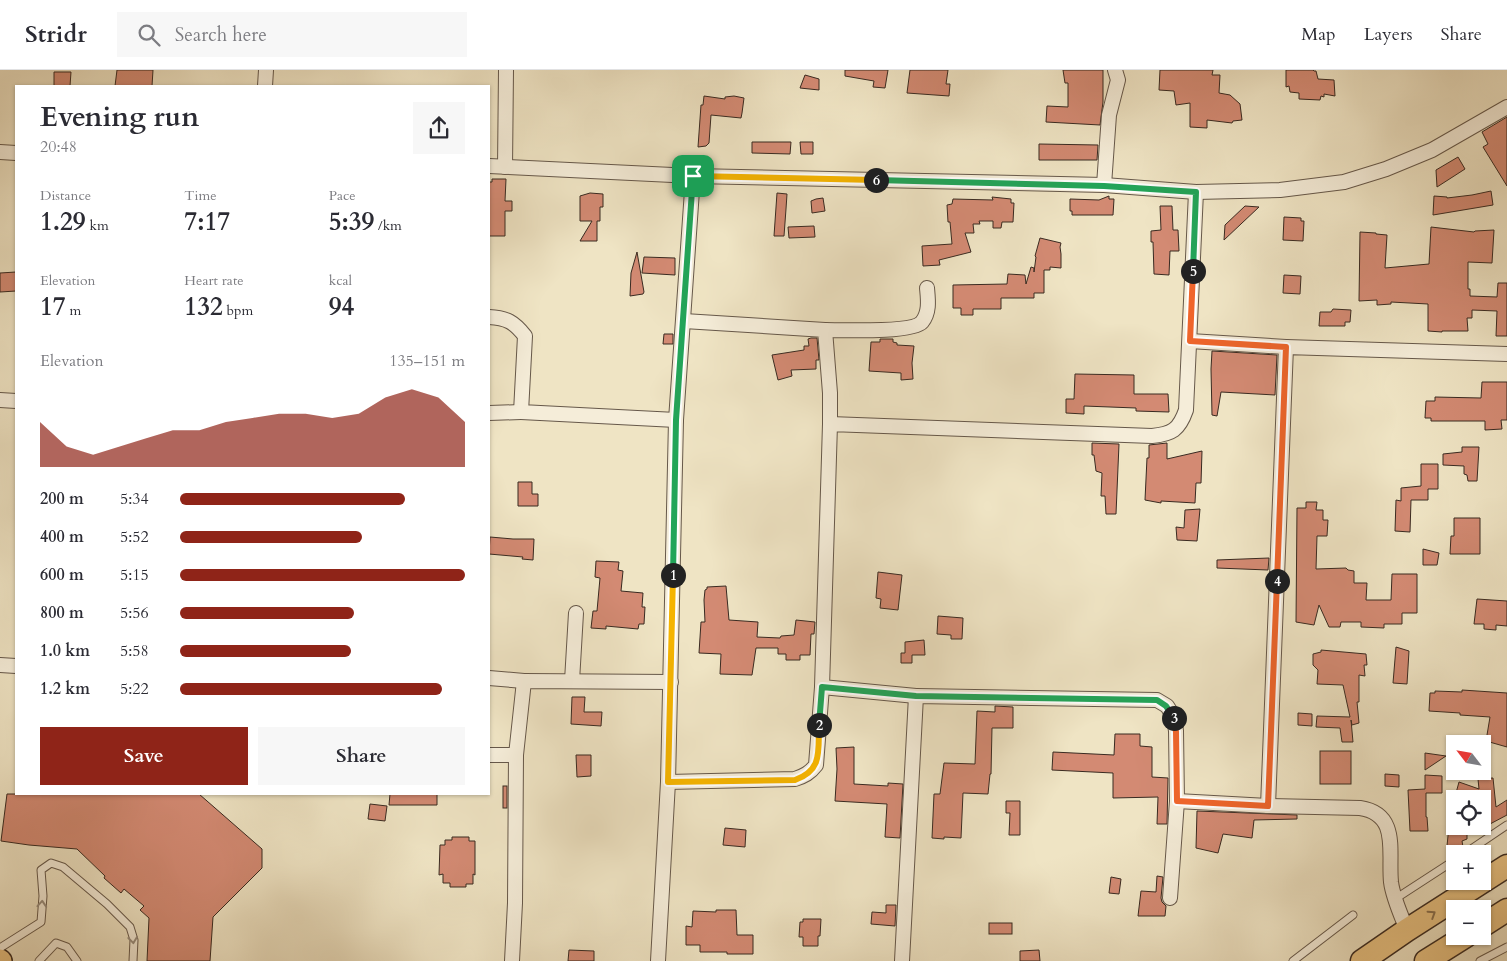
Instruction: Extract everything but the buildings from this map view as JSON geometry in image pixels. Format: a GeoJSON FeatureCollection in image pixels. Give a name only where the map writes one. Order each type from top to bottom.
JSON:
{"type":"FeatureCollection","features":[{"type":"Feature","properties":{"kind":"highway"},"geometry":{"type":"LineString","coordinates":[[1362,961],[1406,930],[1507,866]]}},
{"type":"Feature","properties":{"kind":"highway"},"geometry":{"type":"LineString","coordinates":[[1491,920],[1507,910]]}},
{"type":"Feature","properties":{"kind":"highway"},"geometry":{"type":"LineString","coordinates":[[1426,961],[1452,945]]}},
{"type":"Feature","properties":{"kind":"street"},"geometry":{"type":"LineString","coordinates":[[265,85],[266,70]]}},
{"type":"Feature","properties":{"kind":"street"},"geometry":{"type":"LineString","coordinates":[[505,167],[506,70]]}},
{"type":"Feature","properties":{"kind":"street"},"geometry":{"type":"LineString","coordinates":[[1104,186],[1109,115],[1118,80],[1115,70]]}},
{"type":"Feature","properties":{"kind":"street"},"geometry":{"type":"LineString","coordinates":[[490,166],[693,176],[1104,186],[1196,192],[1280,190],[1344,182],[1386,169],[1432,150],[1507,108]]}},
{"type":"Feature","properties":{"kind":"street"},"geometry":{"type":"LineString","coordinates":[[0,152],[15,153]]}},
{"type":"Feature","properties":{"kind":"street"},"geometry":{"type":"LineString","coordinates":[[658,961],[668,782],[676,420],[693,176]]}},
{"type":"Feature","properties":{"kind":"street"},"geometry":{"type":"LineString","coordinates":[[830,424],[1166,435],[1178,427],[1186,410],[1196,192]]}},
{"type":"Feature","properties":{"kind":"street"},"geometry":{"type":"LineString","coordinates":[[684,321],[825,330],[912,328],[921,324],[928,313],[927,288]]}},
{"type":"Feature","properties":{"kind":"street"},"geometry":{"type":"LineString","coordinates":[[490,317],[499,318],[515,324],[525,336],[521,412]]}},
{"type":"Feature","properties":{"kind":"street"},"geometry":{"type":"LineString","coordinates":[[668,782],[795,780],[811,772],[816,765],[822,687],[830,424],[830,393],[825,330]]}},
{"type":"Feature","properties":{"kind":"street"},"geometry":{"type":"LineString","coordinates":[[1190,341],[1286,347],[1507,354]]}},
{"type":"Feature","properties":{"kind":"street"},"geometry":{"type":"LineString","coordinates":[[1268,806],[1286,347]]}},
{"type":"Feature","properties":{"kind":"street"},"geometry":{"type":"LineString","coordinates":[[0,400],[15,401]]}},
{"type":"Feature","properties":{"kind":"street"},"geometry":{"type":"LineString","coordinates":[[490,413],[521,412],[676,420]]}},
{"type":"Feature","properties":{"kind":"street"},"geometry":{"type":"LineString","coordinates":[[572,682],[576,612]]}},
{"type":"Feature","properties":{"kind":"street"},"geometry":{"type":"LineString","coordinates":[[0,665],[15,666]]}},
{"type":"Feature","properties":{"kind":"street"},"geometry":{"type":"LineString","coordinates":[[490,678],[524,681],[671,682]]}},
{"type":"Feature","properties":{"kind":"street"},"geometry":{"type":"LineString","coordinates":[[512,961],[515,903],[516,755],[524,681]]}},
{"type":"Feature","properties":{"kind":"street"},"geometry":{"type":"LineString","coordinates":[[822,687],[916,696],[1157,700],[1166,706],[1174,717],[1176,732],[1177,801],[1170,898]]}},
{"type":"Feature","properties":{"kind":"street"},"geometry":{"type":"LineString","coordinates":[[902,961],[916,696]]}},
{"type":"Feature","properties":{"kind":"street"},"geometry":{"type":"LineString","coordinates":[[490,755],[516,755]]}},
{"type":"Feature","properties":{"kind":"street"},"geometry":{"type":"LineString","coordinates":[[1177,801],[1268,806],[1360,808],[1380,816],[1387,824],[1390,837],[1391,883],[1406,930]]}},
{"type":"Feature","properties":{"kind":"lane"},"geometry":{"type":"LineString","coordinates":[[1477,845],[1507,825]]}},
{"type":"Feature","properties":{"kind":"lane"},"geometry":{"type":"LineString","coordinates":[[0,948],[41,922],[42,870],[51,863],[63,867],[130,927],[134,940],[133,961]]}},
{"type":"Feature","properties":{"kind":"lane"},"geometry":{"type":"LineString","coordinates":[[1395,899],[1446,866]]}},
{"type":"Feature","properties":{"kind":"lane"},"geometry":{"type":"LineString","coordinates":[[1293,961],[1353,916]]}},
{"type":"Feature","properties":{"kind":"lane"},"geometry":{"type":"LineString","coordinates":[[39,961],[56,943],[67,947],[77,961]]}},
{"type":"Feature","properties":{"kind":"lane"},"geometry":{"type":"LineString","coordinates":[[1480,961],[1507,947]]}},
{"type":"Feature","properties":{"kind":"route"},"geometry":{"type":"LineString","coordinates":[[693,176],[1104,186],[1196,192],[1190,341],[1286,347],[1268,806],[1177,801],[1174,717],[1166,706],[1157,700],[916,696],[822,687],[816,765],[811,772],[803,777],[795,780],[668,782],[676,420],[693,176]]}}]}
